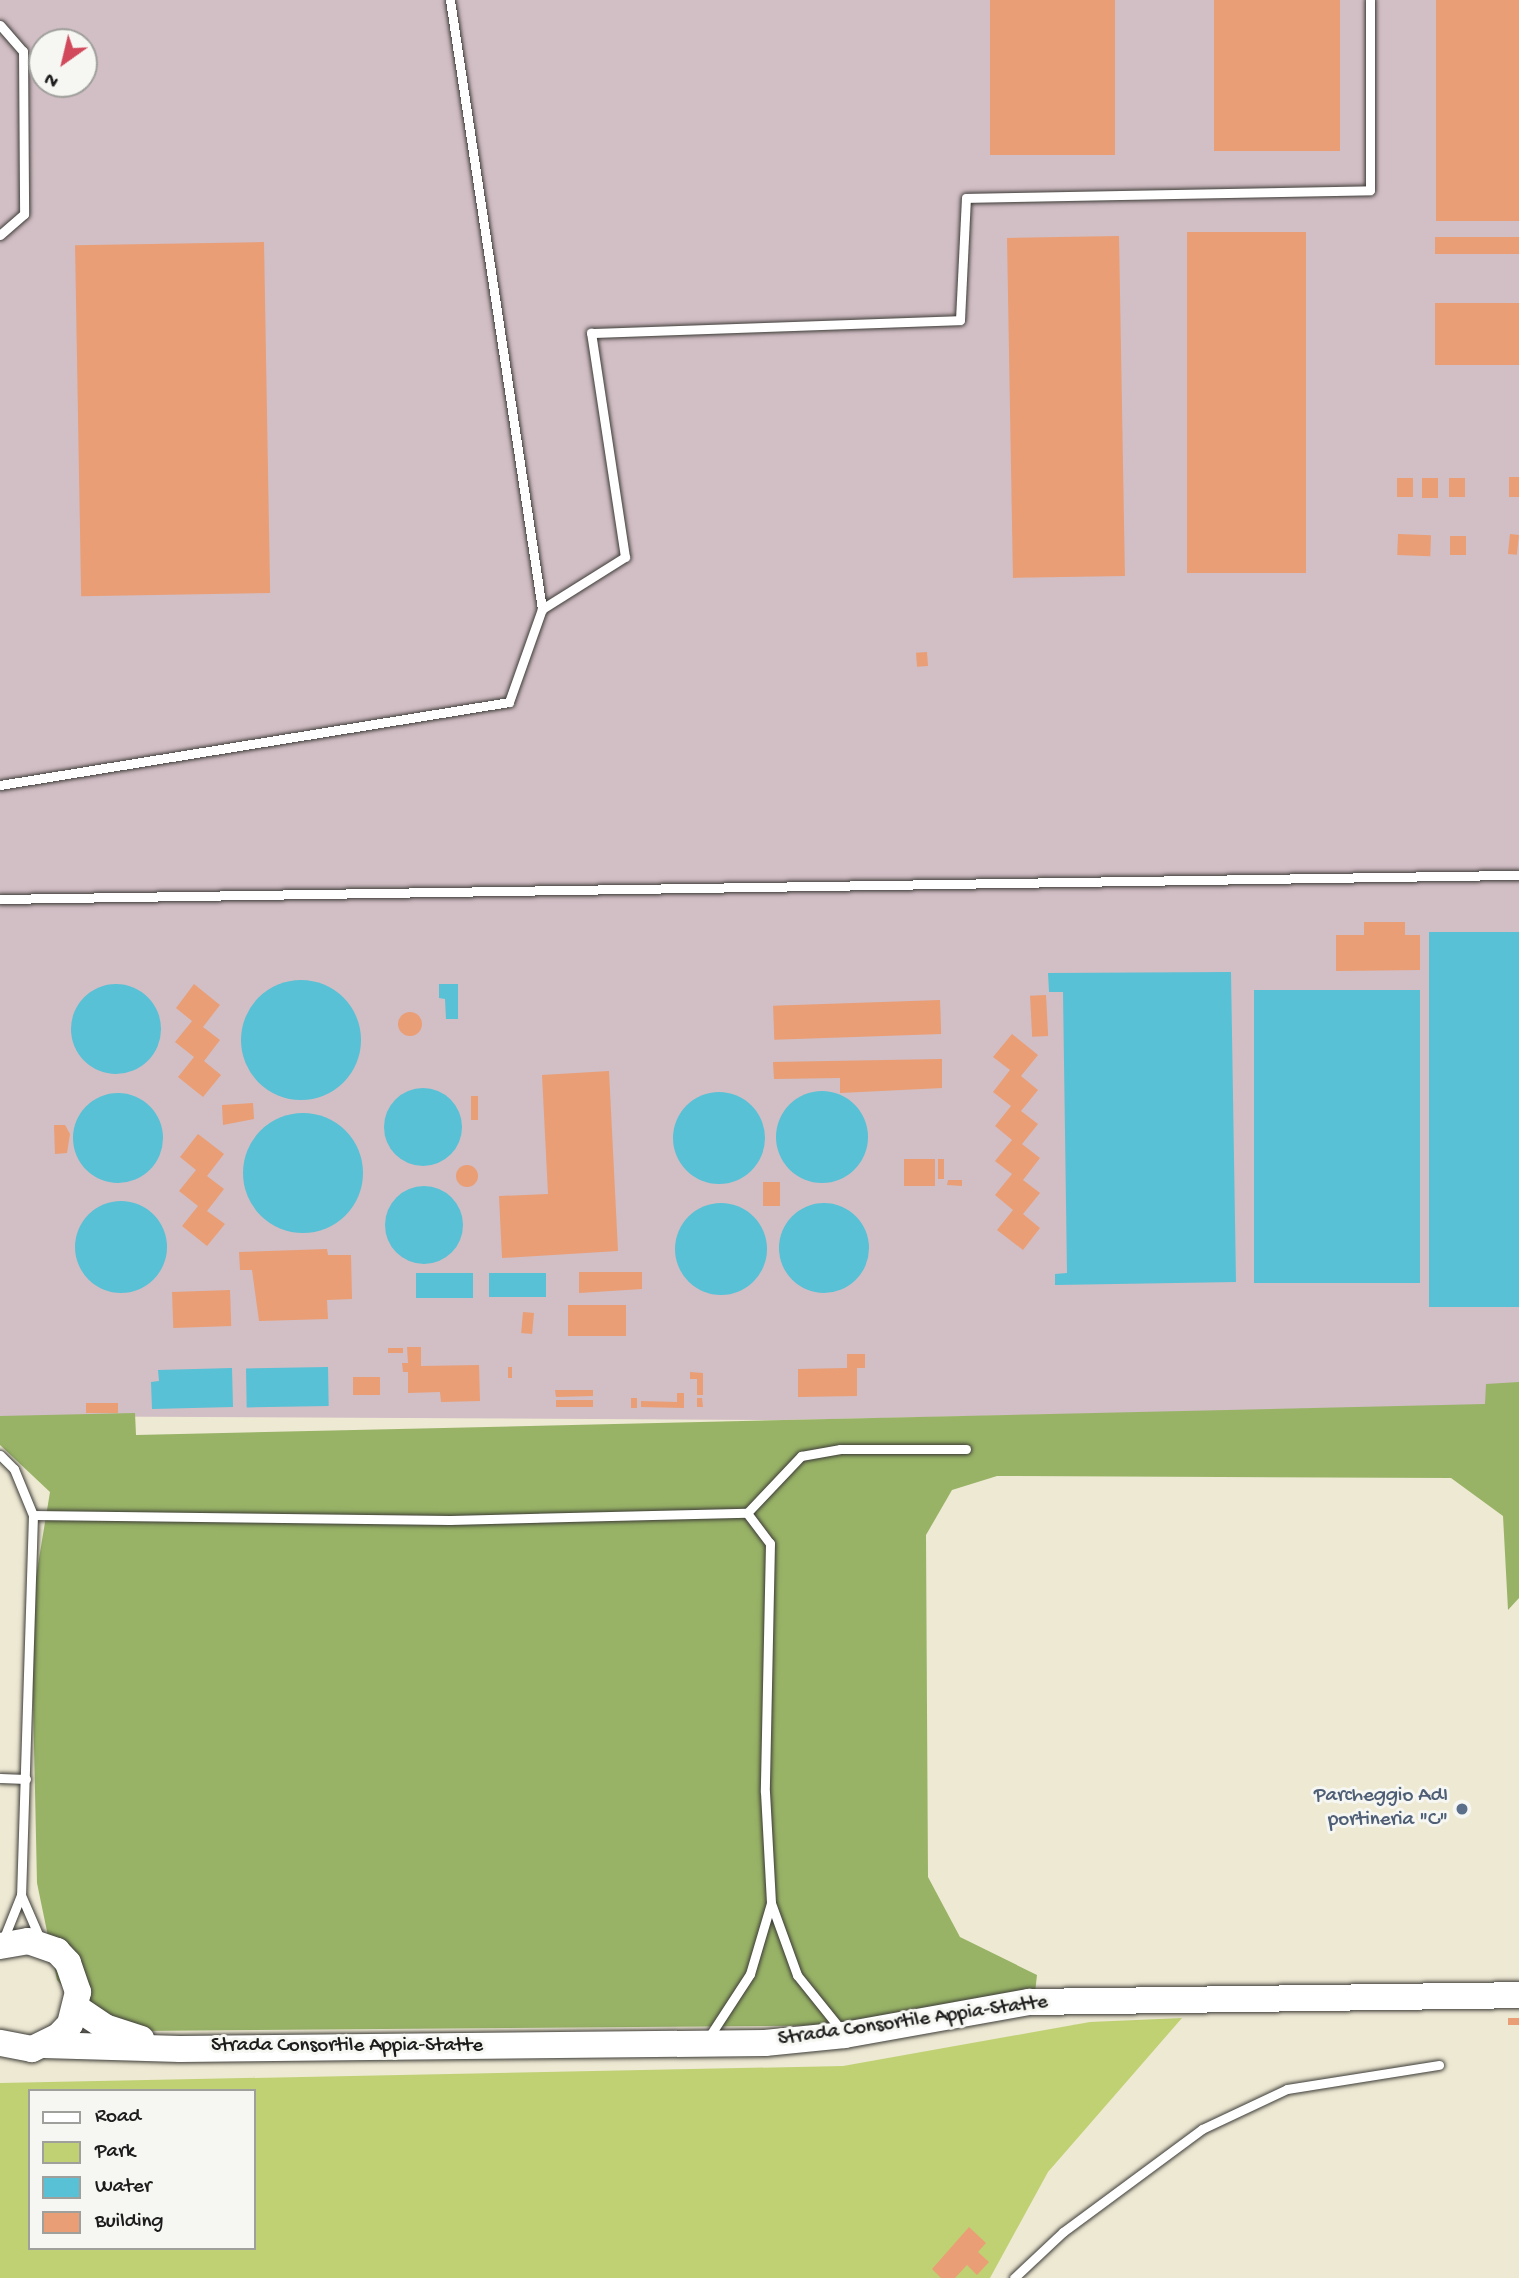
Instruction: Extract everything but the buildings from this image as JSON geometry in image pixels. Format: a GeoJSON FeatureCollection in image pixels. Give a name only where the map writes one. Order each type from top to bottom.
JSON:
{"type":"FeatureCollection","features":[{"type":"Feature","properties":{"kind":"street"},"geometry":{"type":"LineString","coordinates":[[0,1946],[14,1941],[43,1944],[68,1963],[77,1984],[77,2008],[70,2024],[44,2045]]}},
{"type":"Feature","properties":{"kind":"street","name":"Strada Consortile Appia-Statte"},"geometry":{"type":"LineString","coordinates":[[2,2045],[180,2049],[704,2045],[845,2035],[1029,2002],[1519,1995]]}},
{"type":"Feature","properties":{"kind":"street","name":"Strada Consortile Appia-Statte"},"geometry":{"type":"LineString","coordinates":[[77,2008],[105,2027],[180,2049]]}},
{"type":"Feature","properties":{"kind":"lane"},"geometry":{"type":"LineString","coordinates":[[0,785],[509,702],[542,609],[450,0]]}},
{"type":"Feature","properties":{"kind":"lane"},"geometry":{"type":"LineString","coordinates":[[542,609],[625,557],[591,333],[960,320],[966,198],[1370,190],[1370,0]]}},
{"type":"Feature","properties":{"kind":"lane"},"geometry":{"type":"LineString","coordinates":[[0,25],[23,51],[24,214],[0,235]]}},
{"type":"Feature","properties":{"kind":"lane"},"geometry":{"type":"LineString","coordinates":[[0,899],[1519,875]]}},
{"type":"Feature","properties":{"kind":"lane"},"geometry":{"type":"LineString","coordinates":[[33,1515],[450,1520],[747,1513],[801,1456],[840,1449],[966,1448]]}},
{"type":"Feature","properties":{"kind":"lane"},"geometry":{"type":"LineString","coordinates":[[0,1455],[14,1469],[33,1515],[21,1895],[0,1946]]}},
{"type":"Feature","properties":{"kind":"lane"},"geometry":{"type":"LineString","coordinates":[[747,1513],[770,1544],[765,1792],[771,1903],[797,1975],[845,2035]]}},
{"type":"Feature","properties":{"kind":"lane"},"geometry":{"type":"LineString","coordinates":[[0,1778],[26,1779]]}},
{"type":"Feature","properties":{"kind":"lane"},"geometry":{"type":"LineString","coordinates":[[21,1895],[43,1944]]}},
{"type":"Feature","properties":{"kind":"lane"},"geometry":{"type":"LineString","coordinates":[[704,2045],[750,1974],[771,1903]]}},
{"type":"Feature","properties":{"kind":"lane"},"geometry":{"type":"LineString","coordinates":[[1014,2278],[1063,2232],[1202,2129],[1287,2089],[1439,2065]]}},
{"type":"Feature","properties":{"kind":"shaded area"},"geometry":{"type":"Polygon","coordinates":[[[0,0],[1519,0],[1519,1405],[782,1420],[0,1416],[0,0]]]}},
{"type":"Feature","properties":{"kind":"green space"},"geometry":{"type":"Polygon","coordinates":[[[1519,1382],[1519,1598],[1508,1610],[1503,1516],[1451,1478],[997,1476],[952,1490],[926,1535],[928,1877],[960,1937],[1037,1975],[1035,1993],[894,2025],[133,2031],[84,2012],[57,1980],[37,1883],[31,1607],[50,1492],[0,1445],[0,1416],[135,1413],[136,1435],[1485,1404],[1486,1384],[1519,1382]]]}},
{"type":"Feature","properties":{"kind":"green space"},"geometry":{"type":"Polygon","coordinates":[[[1182,2018],[1048,2172],[990,2278],[0,2278],[0,2083],[843,2066],[1090,2022],[1182,2018]]]}},
{"type":"Feature","properties":{"kind":"water"},"geometry":{"type":"Polygon","coordinates":[[[1429,932],[1519,932],[1519,1307],[1429,1307],[1429,932]]]}},
{"type":"Feature","properties":{"kind":"water"},"geometry":{"type":"Polygon","coordinates":[[[1231,972],[1236,1282],[1055,1285],[1055,1274],[1067,1273],[1063,992],[1049,992],[1048,973],[1231,972]]]}},
{"type":"Feature","properties":{"kind":"water"},"geometry":{"type":"Polygon","coordinates":[[[301,980],[324,985],[343,998],[356,1017],[361,1040],[356,1063],[343,1082],[324,1095],[301,1100],[278,1095],[259,1082],[246,1063],[241,1040],[246,1017],[259,998],[278,985],[301,980]]]}},
{"type":"Feature","properties":{"kind":"water"},"geometry":{"type":"Polygon","coordinates":[[[116,984],[133,987],[148,997],[158,1012],[161,1029],[158,1046],[148,1061],[133,1071],[116,1074],[99,1071],[84,1061],[74,1046],[71,1029],[74,1012],[84,997],[99,987],[116,984]]]}},
{"type":"Feature","properties":{"kind":"water"},"geometry":{"type":"Polygon","coordinates":[[[439,984],[458,984],[458,1019],[446,1019],[445,999],[439,998],[439,984]]]}},
{"type":"Feature","properties":{"kind":"water"},"geometry":{"type":"Polygon","coordinates":[[[1254,990],[1420,990],[1420,1283],[1254,1283],[1254,990]]]}},
{"type":"Feature","properties":{"kind":"water"},"geometry":{"type":"Polygon","coordinates":[[[415,1088],[431,1088],[445,1094],[456,1105],[462,1119],[462,1135],[456,1149],[445,1160],[431,1166],[415,1166],[401,1160],[390,1149],[384,1135],[384,1119],[390,1105],[401,1094],[415,1088]]]}},
{"type":"Feature","properties":{"kind":"water"},"geometry":{"type":"Polygon","coordinates":[[[822,1091],[839,1095],[854,1105],[864,1120],[868,1137],[864,1154],[854,1169],[839,1179],[822,1183],[805,1179],[790,1169],[780,1154],[776,1137],[780,1120],[790,1105],[805,1095],[822,1091]]]}},
{"type":"Feature","properties":{"kind":"water"},"geometry":{"type":"Polygon","coordinates":[[[719,1092],[736,1096],[751,1106],[761,1121],[765,1138],[761,1155],[751,1170],[736,1180],[719,1184],[702,1180],[687,1170],[677,1155],[673,1138],[677,1121],[687,1106],[702,1096],[719,1092]]]}},
{"type":"Feature","properties":{"kind":"water"},"geometry":{"type":"Polygon","coordinates":[[[118,1093],[135,1096],[150,1106],[160,1121],[163,1138],[160,1155],[150,1170],[135,1180],[118,1183],[101,1180],[86,1170],[76,1155],[73,1138],[76,1121],[86,1106],[101,1096],[118,1093]]]}},
{"type":"Feature","properties":{"kind":"water"},"geometry":{"type":"Polygon","coordinates":[[[303,1113],[326,1118],[345,1131],[358,1150],[363,1173],[358,1196],[345,1215],[326,1228],[303,1233],[280,1228],[261,1215],[248,1196],[243,1173],[248,1150],[261,1131],[280,1118],[303,1113]]]}},
{"type":"Feature","properties":{"kind":"water"},"geometry":{"type":"Polygon","coordinates":[[[424,1186],[439,1189],[451,1198],[460,1210],[463,1225],[460,1240],[451,1252],[439,1261],[424,1264],[409,1261],[397,1252],[388,1240],[385,1225],[388,1210],[397,1198],[409,1189],[424,1186]]]}},
{"type":"Feature","properties":{"kind":"water"},"geometry":{"type":"Polygon","coordinates":[[[121,1201],[139,1205],[153,1215],[163,1229],[167,1247],[163,1265],[153,1279],[139,1289],[121,1293],[103,1289],[89,1279],[79,1265],[75,1247],[79,1229],[89,1215],[103,1205],[121,1201]]]}},
{"type":"Feature","properties":{"kind":"water"},"geometry":{"type":"Polygon","coordinates":[[[721,1203],[738,1207],[753,1217],[763,1232],[767,1249],[763,1266],[753,1281],[738,1291],[721,1295],[704,1291],[689,1281],[679,1266],[675,1249],[679,1232],[689,1217],[704,1207],[721,1203]]]}},
{"type":"Feature","properties":{"kind":"water"},"geometry":{"type":"Polygon","coordinates":[[[824,1203],[841,1206],[856,1216],[866,1231],[869,1248],[866,1265],[856,1280],[841,1290],[824,1293],[807,1290],[792,1280],[782,1265],[779,1248],[782,1231],[792,1216],[807,1206],[824,1203]]]}},
{"type":"Feature","properties":{"kind":"water"},"geometry":{"type":"Polygon","coordinates":[[[416,1273],[473,1273],[473,1298],[416,1298],[416,1273]]]}},
{"type":"Feature","properties":{"kind":"water"},"geometry":{"type":"Polygon","coordinates":[[[489,1273],[546,1273],[546,1297],[489,1297],[489,1273]]]}},
{"type":"Feature","properties":{"kind":"water"},"geometry":{"type":"Polygon","coordinates":[[[328,1367],[329,1406],[247,1407],[246,1368],[328,1367]]]}},
{"type":"Feature","properties":{"kind":"water"},"geometry":{"type":"Polygon","coordinates":[[[232,1368],[233,1407],[152,1409],[151,1382],[159,1381],[158,1370],[232,1368]]]}},
{"type":"Feature","properties":{"kind":"place","name":"Parcheggio AdI portineria \"C\""},"geometry":{"type":"Point","coordinates":[1462,1809]}}]}
